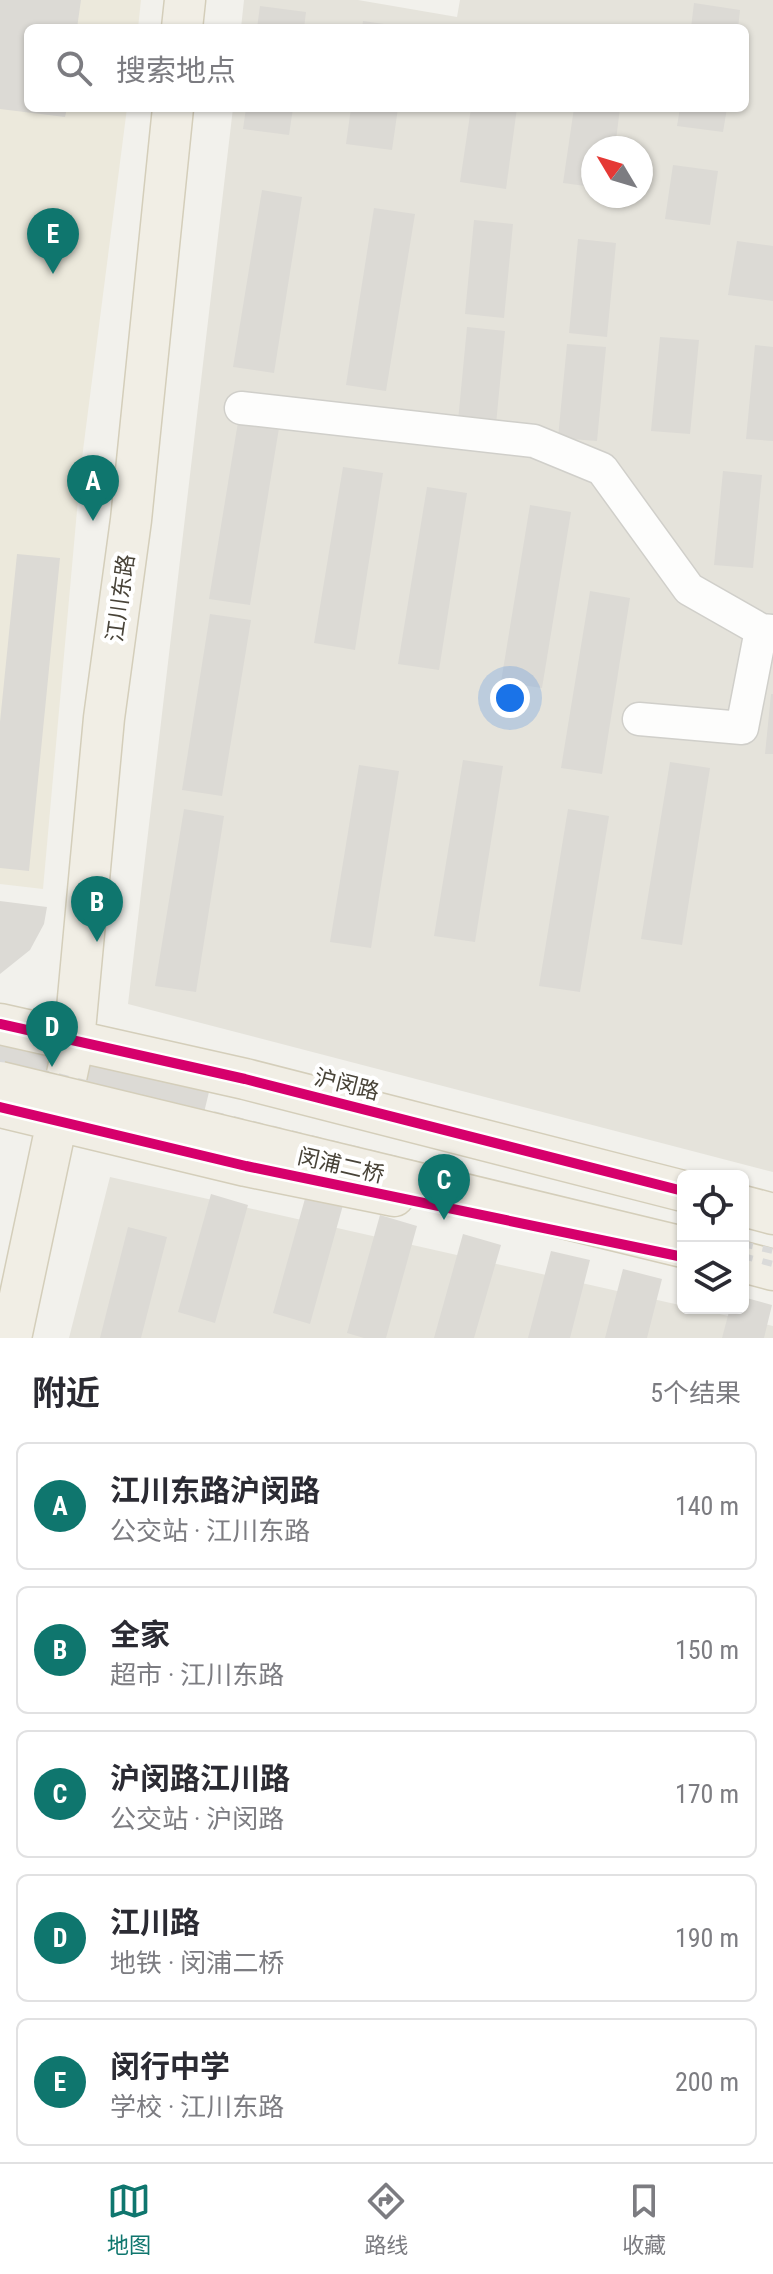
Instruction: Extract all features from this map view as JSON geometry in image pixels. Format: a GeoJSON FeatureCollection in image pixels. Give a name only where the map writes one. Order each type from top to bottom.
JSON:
{"type":"FeatureCollection","features":[{"type":"Feature","properties":{"kind":"main road"},"geometry":{"type":"LineString","coordinates":[[182,24],[185,0]]}},
{"type":"Feature","properties":{"kind":"main road","name":"江川东路"},"geometry":{"type":"LineString","coordinates":[[11,1338],[74,1041],[104,718],[131,520],[173,112]]}},
{"type":"Feature","properties":{"kind":"main road","name":"沪闵路"},"geometry":{"type":"LineString","coordinates":[[0,1024],[245,1079],[677,1189]]}},
{"type":"Feature","properties":{"kind":"main road","name":"闵浦二桥"},"geometry":{"type":"LineString","coordinates":[[0,1055],[677,1218]]}},
{"type":"Feature","properties":{"kind":"main road","name":"闵浦二桥"},"geometry":{"type":"LineString","coordinates":[[0,1082],[677,1246]]}},
{"type":"Feature","properties":{"kind":"main road"},"geometry":{"type":"LineString","coordinates":[[0,1107],[58,1123],[677,1256]]}},
{"type":"Feature","properties":{"kind":"main road"},"geometry":{"type":"LineString","coordinates":[[749,1208],[773,1214]]}},
{"type":"Feature","properties":{"kind":"main road"},"geometry":{"type":"LineString","coordinates":[[749,1234],[773,1240]]}},
{"type":"Feature","properties":{"kind":"main road"},"geometry":{"type":"LineString","coordinates":[[749,1264],[773,1270]]}},
{"type":"Feature","properties":{"kind":"main road"},"geometry":{"type":"LineString","coordinates":[[749,1273],[773,1279]]}},
{"type":"Feature","properties":{"kind":"lane"},"geometry":{"type":"LineString","coordinates":[[241,408],[534,441],[602,469],[689,589],[767,630],[742,728],[639,719]]}},
{"type":"Feature","properties":{"kind":"shaded area"},"geometry":{"type":"Polygon","coordinates":[[[0,0],[141,0],[138,24],[24,24],[24,112],[126,112],[81,466],[43,889],[0,884],[0,0]]]}},
{"type":"Feature","properties":{"kind":"shaded area"},"geometry":{"type":"Polygon","coordinates":[[[244,0],[358,0],[457,17],[460,0],[773,0],[773,1172],[128,1004],[233,112],[749,112],[749,24],[241,24],[244,0]]]}},
{"type":"Feature","properties":{"kind":"shaded area"},"geometry":{"type":"Polygon","coordinates":[[[110,1177],[677,1304],[677,1314],[720,1314],[773,1326],[773,1338],[69,1338],[110,1177]]]}},
{"type":"Feature","properties":{"kind":"building"},"geometry":{"type":"Polygon","coordinates":[[[0,0],[81,0],[78,24],[24,24],[24,112],[0,109],[0,0]]]}},
{"type":"Feature","properties":{"kind":"building"},"geometry":{"type":"Polygon","coordinates":[[[694,3],[740,10],[738,24],[691,24],[694,3]]]}},
{"type":"Feature","properties":{"kind":"building"},"geometry":{"type":"Polygon","coordinates":[[[260,6],[306,12],[304,24],[258,24],[260,6]]]}},
{"type":"Feature","properties":{"kind":"building"},"geometry":{"type":"Polygon","coordinates":[[[24,112],[66,112],[65,117],[24,112]]]}},
{"type":"Feature","properties":{"kind":"building"},"geometry":{"type":"Polygon","coordinates":[[[245,112],[292,112],[289,135],[243,129],[245,112]]]}},
{"type":"Feature","properties":{"kind":"building"},"geometry":{"type":"Polygon","coordinates":[[[350,112],[397,112],[392,150],[346,144],[350,112]]]}},
{"type":"Feature","properties":{"kind":"building"},"geometry":{"type":"Polygon","coordinates":[[[470,112],[516,112],[506,189],[460,182],[470,112]]]}},
{"type":"Feature","properties":{"kind":"building"},"geometry":{"type":"Polygon","coordinates":[[[573,112],[620,112],[616,136],[581,136],[581,185],[563,183],[573,112]]]}},
{"type":"Feature","properties":{"kind":"building"},"geometry":{"type":"Polygon","coordinates":[[[679,112],[726,112],[723,132],[677,126],[679,112]]]}},
{"type":"Feature","properties":{"kind":"building"},"geometry":{"type":"Polygon","coordinates":[[[673,165],[718,171],[710,225],[665,219],[673,165]]]}},
{"type":"Feature","properties":{"kind":"building"},"geometry":{"type":"Polygon","coordinates":[[[262,190],[302,197],[274,373],[233,367],[262,190]]]}},
{"type":"Feature","properties":{"kind":"building"},"geometry":{"type":"Polygon","coordinates":[[[374,208],[415,214],[386,391],[346,385],[374,208]]]}},
{"type":"Feature","properties":{"kind":"building"},"geometry":{"type":"Polygon","coordinates":[[[474,220],[513,224],[504,318],[465,314],[474,220]]]}},
{"type":"Feature","properties":{"kind":"building"},"geometry":{"type":"Polygon","coordinates":[[[578,239],[616,243],[607,337],[569,333],[578,239]]]}},
{"type":"Feature","properties":{"kind":"building"},"geometry":{"type":"Polygon","coordinates":[[[737,241],[773,246],[773,301],[728,295],[737,241]]]}},
{"type":"Feature","properties":{"kind":"building"},"geometry":{"type":"Polygon","coordinates":[[[467,327],[505,331],[496,424],[458,421],[467,327]]]}},
{"type":"Feature","properties":{"kind":"building"},"geometry":{"type":"Polygon","coordinates":[[[660,337],[699,340],[690,434],[651,431],[660,337]]]}},
{"type":"Feature","properties":{"kind":"building"},"geometry":{"type":"Polygon","coordinates":[[[567,344],[606,347],[597,441],[558,438],[567,344]]]}},
{"type":"Feature","properties":{"kind":"building"},"geometry":{"type":"Polygon","coordinates":[[[755,345],[773,347],[773,441],[746,439],[755,345]]]}},
{"type":"Feature","properties":{"kind":"building"},"geometry":{"type":"Polygon","coordinates":[[[238,422],[279,428],[250,605],[209,599],[238,422]]]}},
{"type":"Feature","properties":{"kind":"building"},"geometry":{"type":"Polygon","coordinates":[[[343,467],[383,473],[355,650],[314,643],[343,467]]]}},
{"type":"Feature","properties":{"kind":"building"},"geometry":{"type":"Polygon","coordinates":[[[723,471],[762,475],[753,568],[714,565],[723,471]]]}},
{"type":"Feature","properties":{"kind":"building"},"geometry":{"type":"Polygon","coordinates":[[[427,487],[467,493],[439,670],[398,664],[427,487]]]}},
{"type":"Feature","properties":{"kind":"building"},"geometry":{"type":"Polygon","coordinates":[[[530,505],[571,512],[542,688],[501,682],[530,505]]]}},
{"type":"Feature","properties":{"kind":"building"},"geometry":{"type":"Polygon","coordinates":[[[17,554],[60,558],[29,871],[0,868],[0,722],[17,554]]]}},
{"type":"Feature","properties":{"kind":"building"},"geometry":{"type":"Polygon","coordinates":[[[590,591],[630,598],[602,774],[561,768],[590,591]]]}},
{"type":"Feature","properties":{"kind":"building"},"geometry":{"type":"Polygon","coordinates":[[[210,614],[251,620],[222,796],[182,790],[210,614]]]}},
{"type":"Feature","properties":{"kind":"building"},"geometry":{"type":"Polygon","coordinates":[[[771,694],[773,754],[765,754],[771,694]]]}},
{"type":"Feature","properties":{"kind":"building"},"geometry":{"type":"Polygon","coordinates":[[[463,760],[503,766],[475,942],[434,936],[463,760]]]}},
{"type":"Feature","properties":{"kind":"building"},"geometry":{"type":"Polygon","coordinates":[[[670,762],[710,768],[682,945],[641,939],[670,762]]]}},
{"type":"Feature","properties":{"kind":"building"},"geometry":{"type":"Polygon","coordinates":[[[359,765],[399,771],[371,948],[330,942],[359,765]]]}},
{"type":"Feature","properties":{"kind":"building"},"geometry":{"type":"Polygon","coordinates":[[[184,809],[224,816],[196,992],[155,986],[184,809]]]}},
{"type":"Feature","properties":{"kind":"building"},"geometry":{"type":"Polygon","coordinates":[[[568,809],[609,816],[580,992],[539,986],[568,809]]]}},
{"type":"Feature","properties":{"kind":"building"},"geometry":{"type":"Polygon","coordinates":[[[0,901],[47,907],[44,924],[30,950],[0,974],[0,901]]]}},
{"type":"Feature","properties":{"kind":"building"},"geometry":{"type":"Polygon","coordinates":[[[0,1042],[209,1092],[197,1141],[0,1094],[0,1042]]]}},
{"type":"Feature","properties":{"kind":"building"},"geometry":{"type":"Polygon","coordinates":[[[211,1194],[248,1205],[215,1323],[178,1312],[211,1194]]]}},
{"type":"Feature","properties":{"kind":"building"},"geometry":{"type":"Polygon","coordinates":[[[306,1195],[343,1205],[310,1324],[273,1313],[306,1195]]]}},
{"type":"Feature","properties":{"kind":"building"},"geometry":{"type":"Polygon","coordinates":[[[380,1215],[417,1226],[386,1338],[364,1338],[347,1333],[380,1215]]]}},
{"type":"Feature","properties":{"kind":"building"},"geometry":{"type":"Polygon","coordinates":[[[128,1227],[167,1237],[141,1338],[100,1338],[128,1227]]]}},
{"type":"Feature","properties":{"kind":"building"},"geometry":{"type":"Polygon","coordinates":[[[463,1234],[501,1245],[474,1338],[434,1338],[463,1234]]]}},
{"type":"Feature","properties":{"kind":"building"},"geometry":{"type":"Polygon","coordinates":[[[551,1251],[590,1260],[570,1338],[528,1338],[551,1251]]]}},
{"type":"Feature","properties":{"kind":"building"},"geometry":{"type":"Polygon","coordinates":[[[623,1269],[662,1279],[647,1338],[605,1338],[623,1269]]]}},
{"type":"Feature","properties":{"kind":"building"},"geometry":{"type":"Polygon","coordinates":[[[749,1299],[772,1305],[764,1338],[722,1338],[728,1314],[749,1314],[749,1299]]]}},
{"type":"Feature","properties":{"kind":"railway"},"geometry":{"type":"LineString","coordinates":[[0,1062],[677,1228]]}},
{"type":"Feature","properties":{"kind":"railway"},"geometry":{"type":"LineString","coordinates":[[0,1075],[677,1241]]}},
{"type":"Feature","properties":{"kind":"railway"},"geometry":{"type":"LineString","coordinates":[[749,1245],[773,1251]]}},
{"type":"Feature","properties":{"kind":"railway"},"geometry":{"type":"LineString","coordinates":[[749,1258],[773,1264]]}},
{"type":"Feature","properties":{"kind":"cycle path"},"geometry":{"type":"LineString","coordinates":[[0,1024],[245,1079],[677,1189]]}},
{"type":"Feature","properties":{"kind":"cycle path"},"geometry":{"type":"LineString","coordinates":[[0,1107],[246,1166],[677,1256]]}},
{"type":"Feature","properties":{"kind":"place","name":"闵行中学"},"geometry":{"type":"Point","coordinates":[53,274]}},
{"type":"Feature","properties":{"kind":"place","name":"江川东路沪闵路"},"geometry":{"type":"Point","coordinates":[93,521]}},
{"type":"Feature","properties":{"kind":"place","name":"全家"},"geometry":{"type":"Point","coordinates":[97,942]}},
{"type":"Feature","properties":{"kind":"place","name":"江川路"},"geometry":{"type":"Point","coordinates":[52,1067]}},
{"type":"Feature","properties":{"kind":"place","name":"沪闵路江川路"},"geometry":{"type":"Point","coordinates":[444,1220]}}]}
